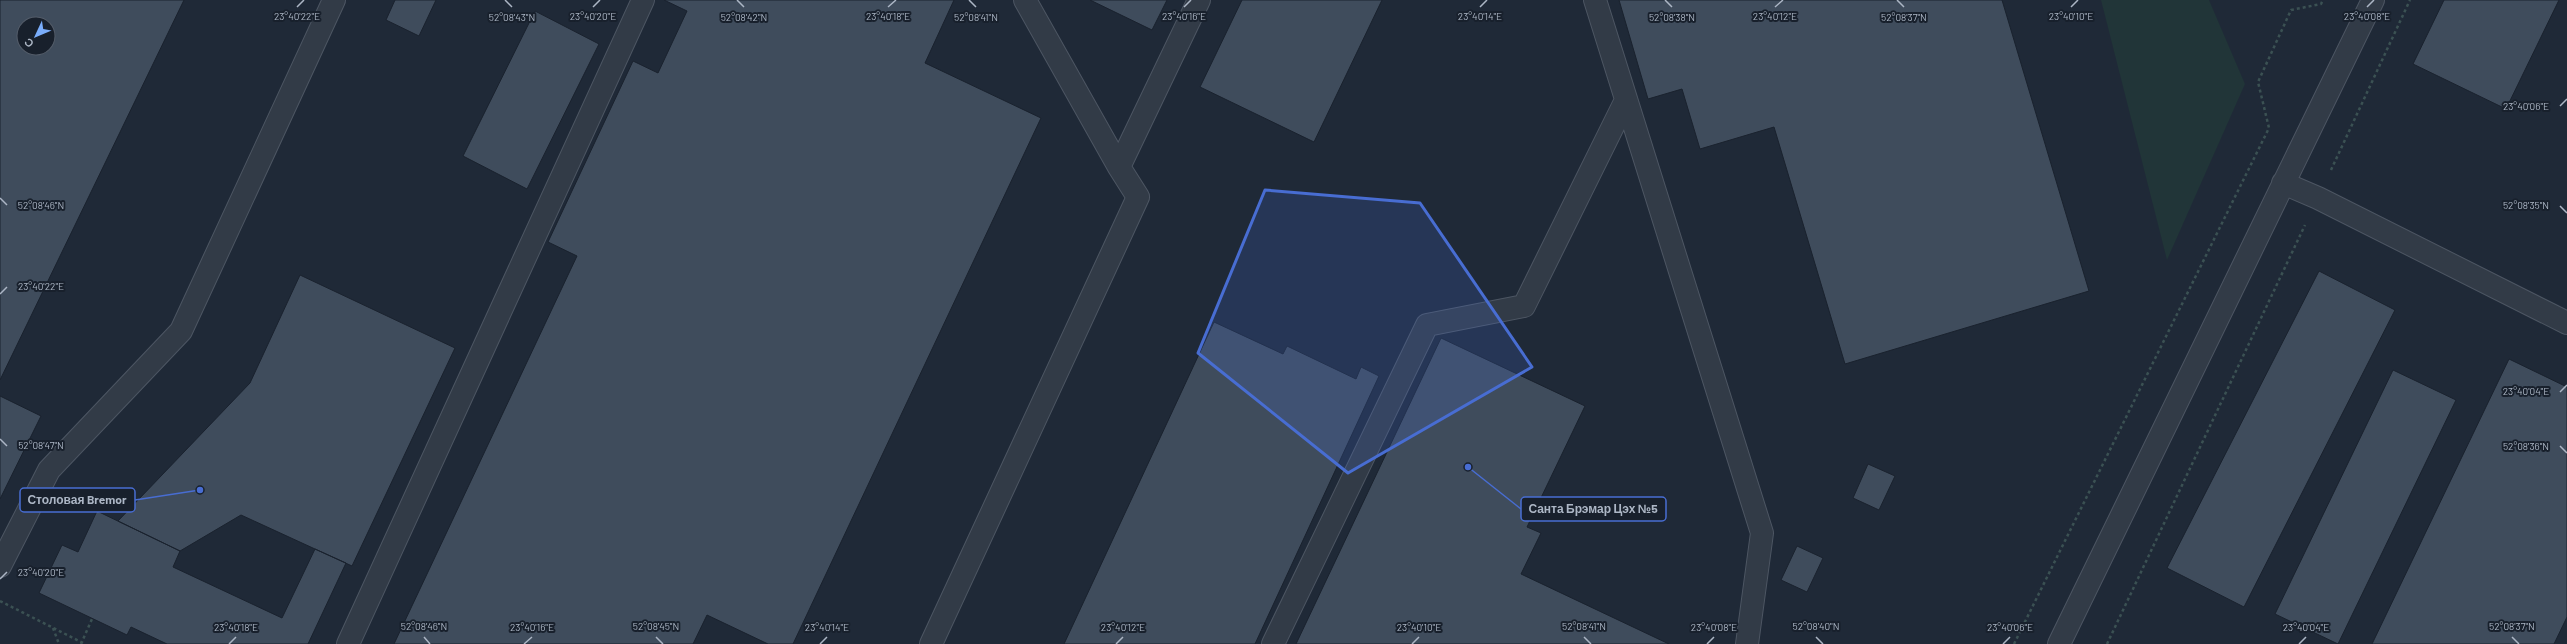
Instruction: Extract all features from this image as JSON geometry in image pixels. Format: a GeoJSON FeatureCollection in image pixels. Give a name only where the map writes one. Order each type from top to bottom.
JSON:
{"type":"FeatureCollection","features":[{"type":"Feature","properties":{"kind":"street"},"geometry":{"type":"LineString","coordinates":[[0,566],[49,470],[181,331],[334,0]]}},
{"type":"Feature","properties":{"kind":"street"},"geometry":{"type":"LineString","coordinates":[[348,644],[643,0]]}},
{"type":"Feature","properties":{"kind":"street"},"geometry":{"type":"LineString","coordinates":[[931,644],[1138,197],[1119,167],[1025,0]]}},
{"type":"Feature","properties":{"kind":"street"},"geometry":{"type":"LineString","coordinates":[[1119,167],[1199,0]]}},
{"type":"Feature","properties":{"kind":"street"},"geometry":{"type":"LineString","coordinates":[[1595,0],[1762,533],[1747,644]]}},
{"type":"Feature","properties":{"kind":"street"},"geometry":{"type":"LineString","coordinates":[[2059,644],[2373,0]]}},
{"type":"Feature","properties":{"kind":"street"},"geometry":{"type":"LineString","coordinates":[[1273,644],[1427,325],[1524,306],[1626,100]]}},
{"type":"Feature","properties":{"kind":"street"},"geometry":{"type":"LineString","coordinates":[[2283,183],[2318,198],[2567,323]]}},
{"type":"Feature","properties":{"kind":"path"},"geometry":{"type":"LineString","coordinates":[[2014,644],[2269,128],[2258,82],[2291,10],[2322,4],[2323,0]]}},
{"type":"Feature","properties":{"kind":"path"},"geometry":{"type":"LineString","coordinates":[[2106,644],[2318,198],[2410,0]]}},
{"type":"Feature","properties":{"kind":"path"},"geometry":{"type":"LineString","coordinates":[[0,601],[53,627],[82,644],[92,619]]}},
{"type":"Feature","properties":{"kind":"path"},"geometry":{"type":"LineString","coordinates":[[53,627],[59,644]]}},
{"type":"Feature","properties":{"kind":"highlighted area"},"geometry":{"type":"Polygon","coordinates":[[[1265,190],[1420,203],[1532,367],[1348,473],[1198,353],[1265,190]]]}},
{"type":"Feature","properties":{"kind":"green space"},"geometry":{"type":"Polygon","coordinates":[[[2101,0],[2209,0],[2245,84],[2167,260],[2101,0]]]}},
{"type":"Feature","properties":{"kind":"building"},"geometry":{"type":"Polygon","coordinates":[[[0,0],[184,0],[0,380],[0,0]]]}},
{"type":"Feature","properties":{"kind":"building"},"geometry":{"type":"Polygon","coordinates":[[[395,0],[436,0],[419,36],[386,20],[395,0]]]}},
{"type":"Feature","properties":{"kind":"building"},"geometry":{"type":"Polygon","coordinates":[[[664,0],[954,0],[925,63],[1041,118],[793,644],[768,644],[707,615],[693,644],[394,644],[577,256],[548,242],[633,61],[658,73],[687,11],[664,0]]]}},
{"type":"Feature","properties":{"kind":"building"},"geometry":{"type":"Polygon","coordinates":[[[1090,0],[1167,0],[1152,30],[1090,0]]]}},
{"type":"Feature","properties":{"kind":"building"},"geometry":{"type":"Polygon","coordinates":[[[1242,0],[1382,0],[1314,142],[1200,87],[1242,0]]]}},
{"type":"Feature","properties":{"kind":"building"},"geometry":{"type":"Polygon","coordinates":[[[1619,0],[2002,0],[2089,291],[1845,364],[1774,127],[1700,149],[1682,89],[1648,99],[1619,0]]]}},
{"type":"Feature","properties":{"kind":"building"},"geometry":{"type":"Polygon","coordinates":[[[2444,0],[2559,0],[2506,109],[2413,64],[2444,0]]]}},
{"type":"Feature","properties":{"kind":"building"},"geometry":{"type":"Polygon","coordinates":[[[535,11],[599,44],[527,189],[463,156],[535,11]]]}},
{"type":"Feature","properties":{"kind":"building"},"geometry":{"type":"Polygon","coordinates":[[[2319,271],[2395,310],[2244,607],[2167,568],[2319,271]]]}},
{"type":"Feature","properties":{"kind":"building"},"geometry":{"type":"Polygon","coordinates":[[[300,275],[455,348],[352,566],[241,515],[180,551],[118,521],[250,383],[300,275]]]}},
{"type":"Feature","properties":{"kind":"building"},"geometry":{"type":"Polygon","coordinates":[[[1214,322],[1283,354],[1287,346],[1356,379],[1361,367],[1379,376],[1255,644],[1064,644],[1214,322]]]}},
{"type":"Feature","properties":{"kind":"building"},"geometry":{"type":"Polygon","coordinates":[[[1441,338],[1585,406],[1527,527],[1541,533],[1521,574],[1669,644],[1296,644],[1441,338]]]}},
{"type":"Feature","properties":{"kind":"building"},"geometry":{"type":"Polygon","coordinates":[[[2509,359],[2567,387],[2567,617],[2554,644],[2372,644],[2509,359]]]}},
{"type":"Feature","properties":{"kind":"building"},"geometry":{"type":"Polygon","coordinates":[[[2393,370],[2456,400],[2338,644],[2275,614],[2393,370]]]}},
{"type":"Feature","properties":{"kind":"building"},"geometry":{"type":"Polygon","coordinates":[[[0,396],[41,416],[0,499],[0,396]]]}},
{"type":"Feature","properties":{"kind":"building"},"geometry":{"type":"Polygon","coordinates":[[[1868,464],[1895,476],[1879,510],[1853,498],[1868,464]]]}},
{"type":"Feature","properties":{"kind":"building"},"geometry":{"type":"Polygon","coordinates":[[[97,511],[180,551],[173,567],[282,618],[315,549],[346,563],[308,644],[167,644],[131,627],[127,635],[39,593],[62,545],[78,552],[97,511]]]}},
{"type":"Feature","properties":{"kind":"building"},"geometry":{"type":"Polygon","coordinates":[[[1797,546],[1823,558],[1807,592],[1781,580],[1797,546]]]}},
{"type":"Feature","properties":{"kind":"place","name":"Санта Брэмар Цэх №5"},"geometry":{"type":"Point","coordinates":[1468,467]}},
{"type":"Feature","properties":{"kind":"place","name":"Столовая Bremor"},"geometry":{"type":"Point","coordinates":[200,490]}}]}
